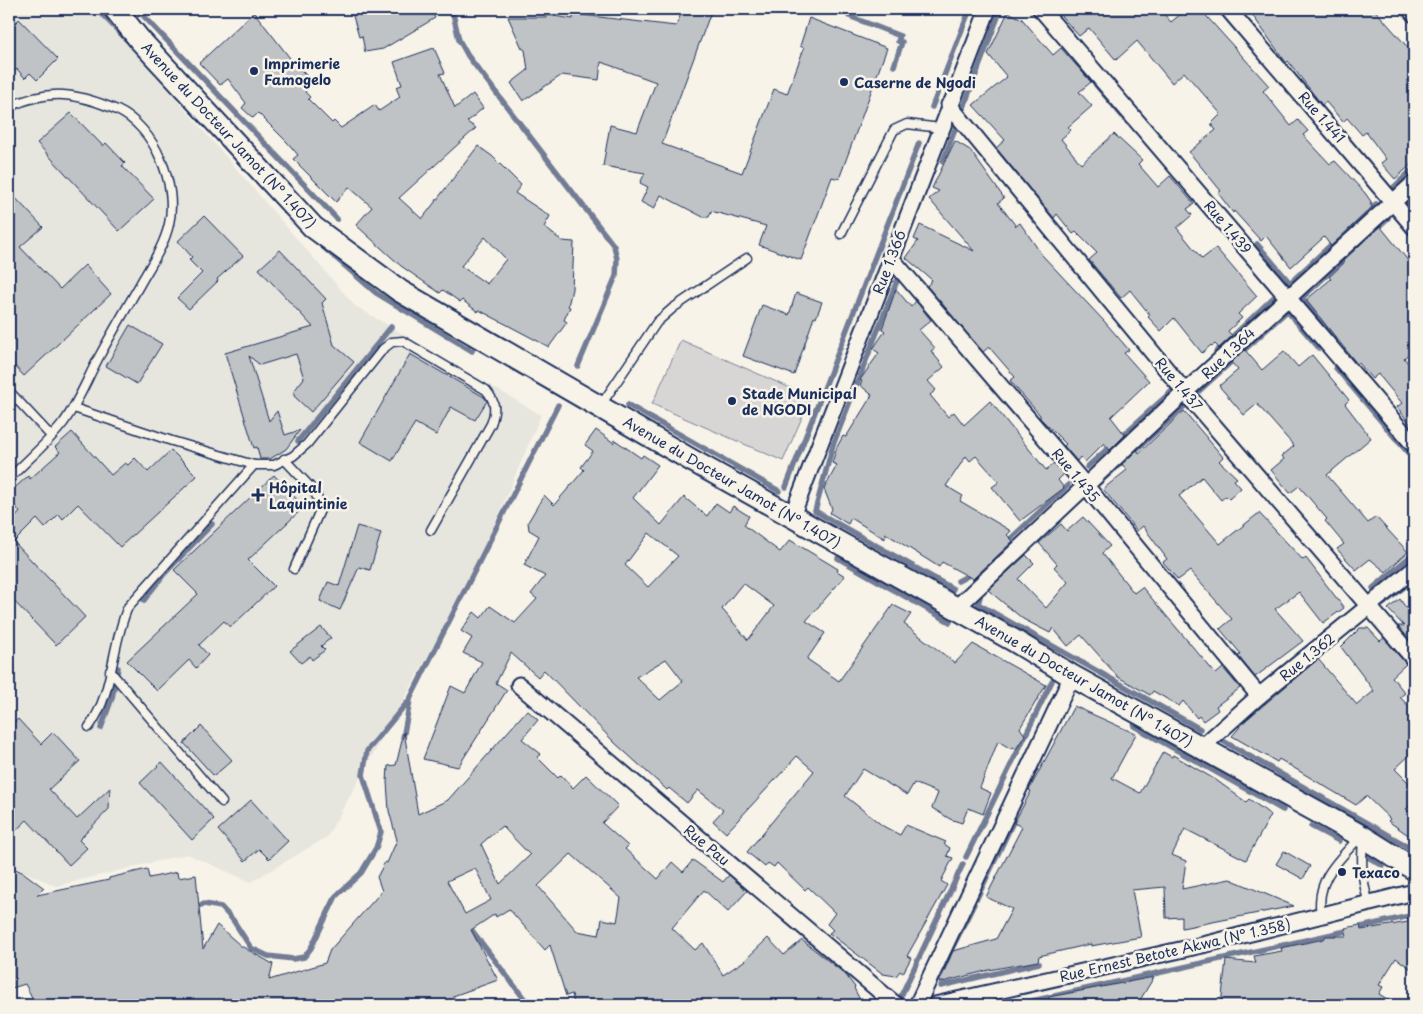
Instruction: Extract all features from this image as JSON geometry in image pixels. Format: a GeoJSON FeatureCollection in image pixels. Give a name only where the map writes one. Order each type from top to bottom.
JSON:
{"type":"FeatureCollection","features":[{"type":"Feature","properties":{"kind":"main road","name":"Avenue du Docteur Jamot (N° 1.407)"},"geometry":{"type":"LineString","coordinates":[[115,9],[139,39],[313,227],[400,291],[1072,676],[1362,836],[1414,870]]}},
{"type":"Feature","properties":{"kind":"street","name":"Rue 1.366"},"geometry":{"type":"LineString","coordinates":[[792,516],[890,257],[988,9]]}},
{"type":"Feature","properties":{"kind":"street","name":"Rue 1.439"},"geometry":{"type":"LineString","coordinates":[[1041,9],[1414,445]]}},
{"type":"Feature","properties":{"kind":"street","name":"Rue 1.441"},"geometry":{"type":"LineString","coordinates":[[1228,9],[1414,226]]}},
{"type":"Feature","properties":{"kind":"street"},"geometry":{"type":"LineString","coordinates":[[1410,9],[1414,14]]}},
{"type":"Feature","properties":{"kind":"street","name":"Rue 1.437"},"geometry":{"type":"LineString","coordinates":[[949,105],[1185,392],[1414,659]]}},
{"type":"Feature","properties":{"kind":"street","name":"Rue 1.364"},"geometry":{"type":"LineString","coordinates":[[956,608],[1185,392],[1414,183]]}},
{"type":"Feature","properties":{"kind":"street","name":"Rue 1.435"},"geometry":{"type":"LineString","coordinates":[[890,257],[1086,486],[1259,696]]}},
{"type":"Feature","properties":{"kind":"street","name":"Rue 1.362"},"geometry":{"type":"LineString","coordinates":[[1202,747],[1259,696],[1414,569]]}},
{"type":"Feature","properties":{"kind":"street"},"geometry":{"type":"LineString","coordinates":[[917,1005],[1072,676]]}},
{"type":"Feature","properties":{"kind":"street","name":"Rue Pau"},"geometry":{"type":"LineString","coordinates":[[519,685],[896,1005]]}},
{"type":"Feature","properties":{"kind":"street","name":"Rue Ernest Betote Akwa (N° 1.358)"},"geometry":{"type":"LineString","coordinates":[[935,1005],[1321,916],[1414,892]]}},
{"type":"Feature","properties":{"kind":"lane"},"geometry":{"type":"LineString","coordinates":[[9,107],[28,98],[52,94],[76,95],[123,113],[147,135],[162,163],[171,204],[169,224],[159,249],[74,408],[51,436],[9,479]]}},
{"type":"Feature","properties":{"kind":"lane"},"geometry":{"type":"LineString","coordinates":[[841,234],[894,130],[907,124],[941,128]]}},
{"type":"Feature","properties":{"kind":"lane"},"geometry":{"type":"LineString","coordinates":[[600,407],[657,322],[672,308],[747,258]]}},
{"type":"Feature","properties":{"kind":"lane"},"geometry":{"type":"LineString","coordinates":[[74,408],[172,441],[254,465],[274,465],[307,444],[383,349],[392,342],[403,340],[486,390],[493,399],[495,408],[491,424],[431,530]]}},
{"type":"Feature","properties":{"kind":"lane"},"geometry":{"type":"LineString","coordinates":[[9,391],[51,436]]}},
{"type":"Feature","properties":{"kind":"lane"},"geometry":{"type":"LineString","coordinates":[[284,459],[315,492],[322,508],[294,569]]}},
{"type":"Feature","properties":{"kind":"lane"},"geometry":{"type":"LineString","coordinates":[[89,727],[99,713],[119,627],[128,607],[254,465]]}},
{"type":"Feature","properties":{"kind":"lane"},"geometry":{"type":"LineString","coordinates":[[110,671],[222,802]]}},
{"type":"Feature","properties":{"kind":"lane"},"geometry":{"type":"LineString","coordinates":[[1362,836],[1361,866],[1363,885],[1369,904]]}},
{"type":"Feature","properties":{"kind":"lane"},"geometry":{"type":"LineString","coordinates":[[1321,916],[1319,905],[1321,886],[1329,872],[1362,836]]}},
{"type":"Feature","properties":{"kind":"shaded area","name":"Hôpital Laquintinie"},"geometry":{"type":"Polygon","coordinates":[[[9,9],[98,9],[355,306],[541,415],[473,575],[327,837],[251,882],[187,854],[56,886],[9,865],[9,9]]]}},
{"type":"Feature","properties":{"kind":"shaded area","name":"Stade Municipal de NGODI"},"geometry":{"type":"Polygon","coordinates":[[[681,340],[811,397],[783,461],[652,404],[681,340]]]}},
{"type":"Feature","properties":{"kind":"building"},"geometry":{"type":"Polygon","coordinates":[[[351,9],[430,9],[435,18],[383,49],[365,52],[362,36],[359,37],[351,9]]]}},
{"type":"Feature","properties":{"kind":"building"},"geometry":{"type":"Polygon","coordinates":[[[683,9],[712,9],[662,144],[742,173],[774,89],[787,94],[804,48],[800,46],[809,18],[887,48],[839,179],[832,177],[801,260],[759,245],[766,226],[711,211],[709,217],[703,217],[661,195],[654,209],[641,202],[648,187],[640,183],[645,173],[603,166],[610,125],[637,132],[656,82],[601,62],[599,80],[562,75],[523,101],[511,83],[528,70],[525,50],[522,48],[508,17],[547,17],[547,15],[573,19],[573,14],[676,26],[683,9]]]}},
{"type":"Feature","properties":{"kind":"building"},"geometry":{"type":"Polygon","coordinates":[[[1055,9],[1159,9],[1171,22],[1187,9],[1200,9],[1269,86],[1263,91],[1291,126],[1298,120],[1308,131],[1303,135],[1330,164],[1335,161],[1365,193],[1372,203],[1370,204],[1372,207],[1331,246],[1324,237],[1291,267],[1266,236],[1261,241],[1234,211],[1233,213],[1218,193],[1221,191],[1189,152],[1216,130],[1211,124],[1221,114],[1184,72],[1172,83],[1137,41],[1116,60],[1089,28],[1079,36],[1055,9]]]}},
{"type":"Feature","properties":{"kind":"building"},"geometry":{"type":"Polygon","coordinates":[[[1248,9],[1374,9],[1411,51],[1408,54],[1414,61],[1414,162],[1395,179],[1381,163],[1386,159],[1366,132],[1362,135],[1347,118],[1343,122],[1326,102],[1322,105],[1288,61],[1286,63],[1248,9]]]}},
{"type":"Feature","properties":{"kind":"building"},"geometry":{"type":"Polygon","coordinates":[[[254,12],[293,62],[314,83],[305,92],[310,97],[308,99],[332,123],[334,121],[341,128],[375,105],[379,111],[400,97],[396,87],[402,85],[394,62],[434,48],[445,73],[440,74],[455,108],[473,94],[483,108],[467,122],[476,128],[399,198],[422,219],[478,146],[492,156],[521,185],[515,193],[550,216],[544,227],[562,241],[574,242],[572,289],[568,306],[570,307],[564,320],[567,322],[549,347],[479,310],[478,312],[462,300],[460,302],[443,290],[440,293],[401,266],[356,225],[372,207],[349,187],[336,202],[293,159],[298,155],[258,113],[253,118],[242,108],[246,103],[228,79],[220,85],[199,63],[254,12]],[[485,237],[461,266],[487,284],[506,259],[485,237]]]}},
{"type":"Feature","properties":{"kind":"building"},"geometry":{"type":"Polygon","coordinates":[[[1008,12],[1022,19],[1053,55],[1061,48],[1091,82],[1079,92],[1092,106],[1068,127],[1071,130],[1061,139],[1081,164],[1114,134],[1142,160],[1138,164],[1158,187],[1170,176],[1194,204],[1187,209],[1192,215],[1177,228],[1202,259],[1216,248],[1257,296],[1238,314],[1242,318],[1228,331],[1232,336],[1219,348],[1215,344],[1211,345],[1202,353],[1174,318],[1161,331],[1148,317],[1150,315],[1130,290],[1121,298],[1089,260],[1097,253],[1076,232],[1073,234],[1057,214],[1054,218],[996,148],[1005,140],[973,105],[1007,77],[988,54],[1008,12]]]}},
{"type":"Feature","properties":{"kind":"building"},"geometry":{"type":"Polygon","coordinates":[[[19,19],[58,59],[37,80],[30,73],[25,78],[17,69],[9,76],[9,29],[19,19]]]}},
{"type":"Feature","properties":{"kind":"building"},"geometry":{"type":"Polygon","coordinates":[[[71,113],[103,146],[106,143],[125,163],[122,166],[154,199],[119,231],[37,143],[71,113]]]}},
{"type":"Feature","properties":{"kind":"building"},"geometry":{"type":"Polygon","coordinates":[[[955,141],[970,150],[1004,198],[998,203],[1016,226],[1020,223],[1042,255],[1129,350],[1124,353],[1149,381],[1111,417],[1125,435],[1110,450],[1104,443],[1085,462],[1080,457],[1077,461],[1064,446],[1066,444],[1040,418],[1040,415],[1010,381],[1015,377],[989,347],[983,352],[927,286],[932,280],[906,258],[918,241],[914,239],[920,225],[974,251],[929,199],[939,191],[932,188],[955,141]]]}},
{"type":"Feature","properties":{"kind":"building"},"geometry":{"type":"Polygon","coordinates":[[[9,191],[43,227],[20,247],[60,289],[85,265],[111,294],[24,376],[9,360],[9,191]]]}},
{"type":"Feature","properties":{"kind":"building"},"geometry":{"type":"Polygon","coordinates":[[[204,216],[243,256],[217,279],[218,281],[189,309],[177,298],[202,273],[189,260],[192,257],[178,241],[204,216]]]}},
{"type":"Feature","properties":{"kind":"building"},"geometry":{"type":"Polygon","coordinates":[[[1380,226],[1414,268],[1414,349],[1404,358],[1414,371],[1414,429],[1397,407],[1402,403],[1378,374],[1372,379],[1359,363],[1357,364],[1306,300],[1331,279],[1329,277],[1344,263],[1343,261],[1380,226]]]}},
{"type":"Feature","properties":{"kind":"building"},"geometry":{"type":"Polygon","coordinates":[[[280,250],[326,299],[322,303],[334,345],[354,362],[311,412],[294,396],[294,391],[304,378],[296,354],[260,365],[249,356],[269,421],[277,411],[285,435],[300,430],[286,449],[270,459],[260,459],[257,447],[254,448],[225,353],[313,327],[259,269],[280,250]]]}},
{"type":"Feature","properties":{"kind":"building"},"geometry":{"type":"Polygon","coordinates":[[[896,289],[911,307],[916,301],[931,320],[919,330],[935,348],[931,351],[944,367],[928,381],[936,390],[930,395],[948,417],[954,412],[964,425],[990,401],[1046,470],[1054,463],[1064,474],[1058,480],[1064,488],[1020,521],[992,487],[999,482],[976,456],[970,461],[966,456],[946,486],[963,496],[960,501],[1011,531],[1007,535],[1013,541],[973,579],[942,562],[939,567],[885,533],[885,539],[851,518],[848,524],[830,513],[832,509],[824,489],[837,465],[832,463],[837,447],[843,436],[846,437],[872,395],[860,385],[862,381],[860,380],[879,353],[873,349],[885,331],[882,329],[896,289]]]}},
{"type":"Feature","properties":{"kind":"building"},"geometry":{"type":"Polygon","coordinates":[[[796,293],[822,302],[816,318],[814,317],[794,375],[743,356],[762,305],[789,315],[796,293]]]}},
{"type":"Feature","properties":{"kind":"building"},"geometry":{"type":"Polygon","coordinates":[[[130,325],[162,344],[137,384],[106,366],[130,325]]]}},
{"type":"Feature","properties":{"kind":"building"},"geometry":{"type":"Polygon","coordinates":[[[1245,350],[1262,370],[1284,351],[1298,367],[1312,355],[1349,400],[1345,404],[1371,438],[1327,475],[1368,523],[1376,517],[1408,552],[1386,572],[1370,559],[1356,570],[1337,549],[1344,544],[1325,521],[1327,519],[1299,486],[1290,493],[1271,470],[1284,459],[1282,456],[1294,446],[1257,404],[1244,415],[1219,386],[1238,370],[1231,362],[1245,350]]]}},
{"type":"Feature","properties":{"kind":"building"},"geometry":{"type":"Polygon","coordinates":[[[410,354],[484,397],[487,401],[475,420],[451,407],[436,435],[415,423],[392,461],[360,442],[410,354]]]}},
{"type":"Feature","properties":{"kind":"building"},"geometry":{"type":"Polygon","coordinates":[[[1184,411],[1223,457],[1219,461],[1237,478],[1234,480],[1241,488],[1229,499],[1226,496],[1221,500],[1202,477],[1179,496],[1220,544],[1259,513],[1303,560],[1306,558],[1344,608],[1323,623],[1299,592],[1275,609],[1303,641],[1255,677],[1238,656],[1241,654],[1220,629],[1232,619],[1190,571],[1178,580],[1163,562],[1167,559],[1143,526],[1137,531],[1103,489],[1127,470],[1122,464],[1137,450],[1139,453],[1184,411]]]}},
{"type":"Feature","properties":{"kind":"building"},"geometry":{"type":"Polygon","coordinates":[[[596,430],[614,443],[615,440],[641,458],[643,455],[658,465],[633,498],[661,525],[684,497],[707,516],[716,503],[729,512],[733,506],[749,516],[744,525],[780,552],[790,540],[838,569],[837,571],[845,576],[806,621],[825,633],[807,659],[839,681],[893,605],[911,614],[904,624],[955,663],[973,644],[1046,685],[1020,728],[1025,735],[1016,749],[1013,747],[1011,749],[998,741],[980,788],[991,793],[983,814],[968,808],[962,823],[950,819],[932,808],[938,793],[914,783],[907,795],[863,769],[845,796],[883,826],[900,835],[906,825],[946,842],[944,844],[950,848],[947,856],[953,858],[941,881],[947,885],[907,956],[911,958],[903,973],[900,971],[896,976],[883,974],[829,933],[833,930],[827,924],[835,913],[808,887],[805,890],[777,863],[774,867],[768,863],[765,867],[747,852],[814,771],[797,756],[726,833],[713,821],[723,810],[698,790],[687,803],[669,788],[667,790],[615,743],[544,670],[538,677],[511,653],[496,683],[507,690],[458,767],[423,759],[451,686],[465,693],[482,662],[463,653],[472,638],[461,631],[474,612],[481,618],[490,606],[515,623],[537,599],[531,594],[545,576],[524,565],[539,536],[529,530],[528,522],[544,495],[554,505],[584,470],[581,467],[593,451],[585,445],[596,430]],[[649,533],[625,565],[648,587],[678,556],[649,533]],[[743,583],[722,609],[748,640],[774,606],[743,583]],[[666,659],[636,677],[660,700],[683,681],[666,659]]]}},
{"type":"Feature","properties":{"kind":"building"},"geometry":{"type":"Polygon","coordinates":[[[72,432],[111,475],[125,463],[128,465],[135,458],[148,472],[171,450],[197,476],[120,547],[78,504],[63,519],[59,514],[45,528],[37,519],[14,542],[85,617],[56,645],[9,596],[9,525],[20,512],[9,499],[9,493],[28,476],[30,479],[60,452],[55,447],[72,432]]]}},
{"type":"Feature","properties":{"kind":"building"},"geometry":{"type":"Polygon","coordinates":[[[274,475],[304,507],[248,560],[274,586],[231,627],[224,621],[199,645],[208,655],[196,668],[189,660],[157,691],[127,661],[198,594],[174,570],[274,475]]]}},
{"type":"Feature","properties":{"kind":"building"},"geometry":{"type":"Polygon","coordinates":[[[1083,517],[1110,546],[1102,553],[1134,593],[1142,587],[1214,672],[1216,674],[1223,668],[1240,688],[1216,706],[1218,710],[1203,721],[1199,716],[1197,718],[1183,701],[1179,706],[1153,691],[1150,695],[1118,677],[1081,635],[1068,646],[1053,628],[1050,633],[1023,619],[988,590],[1026,555],[1034,563],[1018,579],[1046,608],[1068,582],[1054,567],[1057,564],[1039,543],[1061,524],[1067,531],[1083,517]]]}},
{"type":"Feature","properties":{"kind":"building"},"geometry":{"type":"Polygon","coordinates":[[[357,526],[381,533],[370,570],[359,567],[340,610],[320,601],[328,582],[339,586],[357,526]]]}},
{"type":"Feature","properties":{"kind":"building"},"geometry":{"type":"Polygon","coordinates":[[[1400,599],[1406,608],[1414,601],[1414,645],[1398,626],[1404,626],[1388,609],[1400,599]]]}},
{"type":"Feature","properties":{"kind":"building"},"geometry":{"type":"Polygon","coordinates":[[[321,627],[331,638],[321,646],[325,650],[312,660],[310,656],[301,663],[290,651],[321,627]]]}},
{"type":"Feature","properties":{"kind":"building"},"geometry":{"type":"Polygon","coordinates":[[[1360,628],[1368,628],[1380,641],[1384,638],[1406,664],[1392,677],[1405,693],[1400,697],[1414,712],[1414,751],[1395,769],[1414,788],[1414,802],[1406,809],[1414,815],[1414,839],[1388,821],[1390,819],[1366,796],[1356,805],[1279,759],[1277,762],[1232,736],[1246,720],[1318,659],[1357,705],[1374,691],[1341,647],[1360,628]]]}},
{"type":"Feature","properties":{"kind":"building"},"geometry":{"type":"Polygon","coordinates":[[[1074,706],[1136,734],[1112,778],[1140,793],[1163,752],[1172,757],[1173,755],[1216,780],[1246,802],[1249,799],[1271,815],[1246,860],[1185,829],[1172,855],[1186,861],[1182,889],[1230,879],[1294,906],[1182,928],[1182,917],[1166,918],[1165,887],[1132,890],[1141,937],[1091,946],[1091,944],[1039,956],[1038,961],[989,970],[939,983],[953,951],[996,939],[1012,909],[986,897],[1022,827],[1014,823],[1031,791],[1029,790],[1074,706]]]}},
{"type":"Feature","properties":{"kind":"building"},"geometry":{"type":"Polygon","coordinates":[[[527,710],[538,720],[522,739],[541,754],[537,757],[558,778],[561,775],[573,788],[586,775],[618,806],[602,823],[628,846],[625,849],[658,879],[672,862],[683,872],[693,860],[723,882],[729,875],[747,891],[728,912],[704,890],[672,928],[695,950],[703,943],[723,975],[744,961],[768,938],[784,955],[802,940],[845,974],[855,987],[860,1000],[845,1005],[574,1005],[572,994],[566,996],[550,945],[545,950],[509,909],[496,917],[495,914],[471,930],[498,980],[453,996],[458,1005],[230,1005],[229,1001],[185,1003],[186,1005],[36,1005],[25,984],[9,989],[9,866],[24,873],[44,888],[37,895],[109,880],[109,878],[147,869],[149,878],[177,872],[178,878],[196,875],[203,949],[217,925],[241,946],[273,964],[269,980],[325,963],[330,950],[382,891],[377,877],[385,862],[387,863],[397,840],[389,811],[388,766],[396,765],[404,732],[418,814],[448,800],[527,710]],[[502,826],[481,844],[500,884],[530,855],[502,826]],[[571,854],[538,886],[577,931],[599,935],[602,919],[617,922],[621,898],[571,854]],[[475,868],[447,881],[465,914],[491,900],[475,868]]]}},
{"type":"Feature","properties":{"kind":"building"},"geometry":{"type":"Polygon","coordinates":[[[18,719],[41,744],[53,732],[80,761],[49,789],[77,819],[110,788],[109,809],[79,840],[87,848],[69,865],[27,820],[9,837],[9,727],[18,719]]]}},
{"type":"Feature","properties":{"kind":"building"},"geometry":{"type":"Polygon","coordinates":[[[201,726],[232,760],[214,776],[184,743],[201,726]]]}},
{"type":"Feature","properties":{"kind":"building"},"geometry":{"type":"Polygon","coordinates":[[[162,762],[214,819],[192,840],[140,783],[162,762]]]}},
{"type":"Feature","properties":{"kind":"building"},"geometry":{"type":"Polygon","coordinates":[[[251,800],[288,841],[269,859],[259,849],[245,861],[218,830],[251,800]]]}},
{"type":"Feature","properties":{"kind":"building"},"geometry":{"type":"Polygon","coordinates":[[[1284,851],[1310,866],[1303,879],[1276,864],[1284,851]]]}},
{"type":"Feature","properties":{"kind":"building"},"geometry":{"type":"Polygon","coordinates":[[[1414,921],[1414,971],[1396,958],[1379,985],[1383,987],[1379,994],[1397,1005],[1221,1005],[1226,960],[1256,963],[1254,956],[1282,951],[1281,948],[1324,939],[1326,936],[1347,936],[1345,928],[1360,925],[1361,930],[1414,921]]]}},
{"type":"Feature","properties":{"kind":"building"},"geometry":{"type":"Polygon","coordinates":[[[1154,977],[1137,1005],[1049,1005],[1049,997],[1154,977]]]}},
{"type":"Feature","properties":{"kind":"waterway"},"geometry":{"type":"LineString","coordinates":[[97,9],[127,40]]}},
{"type":"Feature","properties":{"kind":"waterway"},"geometry":{"type":"LineString","coordinates":[[137,9],[337,219]]}},
{"type":"Feature","properties":{"kind":"waterway"},"geometry":{"type":"LineString","coordinates":[[452,9],[459,40],[468,56],[614,246],[617,259],[616,276],[578,366]]}},
{"type":"Feature","properties":{"kind":"waterway"},"geometry":{"type":"LineString","coordinates":[[932,107],[970,9]]}},
{"type":"Feature","properties":{"kind":"waterway"},"geometry":{"type":"LineString","coordinates":[[943,161],[1001,9]]}},
{"type":"Feature","properties":{"kind":"waterway"},"geometry":{"type":"LineString","coordinates":[[1031,9],[1039,17]]}},
{"type":"Feature","properties":{"kind":"waterway"},"geometry":{"type":"LineString","coordinates":[[849,16],[900,36],[898,41],[902,42],[894,66]]}},
{"type":"Feature","properties":{"kind":"waterway"},"geometry":{"type":"LineString","coordinates":[[1096,85],[1129,124]]}},
{"type":"Feature","properties":{"kind":"waterway"},"geometry":{"type":"LineString","coordinates":[[786,487],[919,143]]}},
{"type":"Feature","properties":{"kind":"waterway"},"geometry":{"type":"LineString","coordinates":[[1392,189],[1414,168]]}},
{"type":"Feature","properties":{"kind":"waterway"},"geometry":{"type":"LineString","coordinates":[[1406,203],[1414,195]]}},
{"type":"Feature","properties":{"kind":"waterway"},"geometry":{"type":"LineString","coordinates":[[1356,222],[1376,204]]}},
{"type":"Feature","properties":{"kind":"waterway"},"geometry":{"type":"LineString","coordinates":[[1353,250],[1388,218]]}},
{"type":"Feature","properties":{"kind":"waterway"},"geometry":{"type":"LineString","coordinates":[[1257,244],[1290,283],[1336,240]]}},
{"type":"Feature","properties":{"kind":"waterway"},"geometry":{"type":"LineString","coordinates":[[322,246],[376,293],[472,351]]}},
{"type":"Feature","properties":{"kind":"waterway"},"geometry":{"type":"LineString","coordinates":[[1336,340],[1302,298],[1343,260]]}},
{"type":"Feature","properties":{"kind":"waterway"},"geometry":{"type":"LineString","coordinates":[[897,281],[833,445],[815,511],[953,589]]}},
{"type":"Feature","properties":{"kind":"waterway"},"geometry":{"type":"LineString","coordinates":[[1216,352],[1274,297]]}},
{"type":"Feature","properties":{"kind":"waterway"},"geometry":{"type":"LineString","coordinates":[[1198,392],[1287,311],[1319,348]]}},
{"type":"Feature","properties":{"kind":"waterway"},"geometry":{"type":"LineString","coordinates":[[298,441],[391,327]]}},
{"type":"Feature","properties":{"kind":"waterway"},"geometry":{"type":"LineString","coordinates":[[1336,368],[1414,460]]}},
{"type":"Feature","properties":{"kind":"waterway"},"geometry":{"type":"LineString","coordinates":[[1087,467],[1172,391]]}},
{"type":"Feature","properties":{"kind":"waterway"},"geometry":{"type":"LineString","coordinates":[[192,908],[204,904],[221,907],[233,920],[251,948],[268,956],[293,959],[304,957],[311,948],[336,896],[361,873],[376,848],[381,832],[363,775],[367,751],[410,699],[558,405]]}},
{"type":"Feature","properties":{"kind":"waterway"},"geometry":{"type":"LineString","coordinates":[[628,405],[779,491]]}},
{"type":"Feature","properties":{"kind":"waterway"},"geometry":{"type":"LineString","coordinates":[[1099,483],[1186,405]]}},
{"type":"Feature","properties":{"kind":"waterway"},"geometry":{"type":"LineString","coordinates":[[1006,543],[1068,485]]}},
{"type":"Feature","properties":{"kind":"waterway"},"geometry":{"type":"LineString","coordinates":[[144,600],[164,574],[212,524]]}},
{"type":"Feature","properties":{"kind":"waterway"},"geometry":{"type":"LineString","coordinates":[[1373,588],[1414,553]]}},
{"type":"Feature","properties":{"kind":"waterway"},"geometry":{"type":"LineString","coordinates":[[838,558],[950,622]]}},
{"type":"Feature","properties":{"kind":"waterway"},"geometry":{"type":"LineString","coordinates":[[958,581],[973,573]]}},
{"type":"Feature","properties":{"kind":"waterway"},"geometry":{"type":"LineString","coordinates":[[1383,604],[1414,579]]}},
{"type":"Feature","properties":{"kind":"waterway"},"geometry":{"type":"LineString","coordinates":[[980,597],[978,604],[1200,729]]}},
{"type":"Feature","properties":{"kind":"waterway"},"geometry":{"type":"LineString","coordinates":[[101,728],[112,698],[118,668]]}},
{"type":"Feature","properties":{"kind":"waterway"},"geometry":{"type":"LineString","coordinates":[[966,857],[1052,681]]}},
{"type":"Feature","properties":{"kind":"waterway"},"geometry":{"type":"LineString","coordinates":[[403,738],[410,701]]}},
{"type":"Feature","properties":{"kind":"waterway"},"geometry":{"type":"LineString","coordinates":[[1134,726],[1283,810]]}},
{"type":"Feature","properties":{"kind":"waterway"},"geometry":{"type":"LineString","coordinates":[[1223,741],[1414,850]]}},
{"type":"Feature","properties":{"kind":"waterway"},"geometry":{"type":"LineString","coordinates":[[977,898],[1013,822]]}},
{"type":"Feature","properties":{"kind":"waterway"},"geometry":{"type":"LineString","coordinates":[[1311,826],[1339,841]]}},
{"type":"Feature","properties":{"kind":"waterway"},"geometry":{"type":"LineString","coordinates":[[1361,853],[1383,866]]}},
{"type":"Feature","properties":{"kind":"waterway"},"geometry":{"type":"LineString","coordinates":[[901,996],[963,864]]}},
{"type":"Feature","properties":{"kind":"waterway"},"geometry":{"type":"LineString","coordinates":[[936,981],[974,904]]}},
{"type":"Feature","properties":{"kind":"waterway"},"geometry":{"type":"LineString","coordinates":[[1361,927],[1414,915]]}},
{"type":"Feature","properties":{"kind":"waterway"},"geometry":{"type":"LineString","coordinates":[[467,924],[529,1005]]}},
{"type":"Feature","properties":{"kind":"waterway"},"geometry":{"type":"LineString","coordinates":[[1014,1005],[1346,931]]}},
{"type":"Feature","properties":{"kind":"waterway"},"geometry":{"type":"LineString","coordinates":[[941,986],[1039,963]]}},
{"type":"Feature","properties":{"kind":"place","name":"Imprimerie Famogelo"},"geometry":{"type":"Point","coordinates":[254,71]}},
{"type":"Feature","properties":{"kind":"place","name":"Caserne de Ngodi"},"geometry":{"type":"Point","coordinates":[844,82]}},
{"type":"Feature","properties":{"kind":"place","name":"Stade Municipal de NGODI"},"geometry":{"type":"Point","coordinates":[732,401]}},
{"type":"Feature","properties":{"kind":"place","name":"Hôpital Laquintinie"},"geometry":{"type":"Point","coordinates":[258,495]}},
{"type":"Feature","properties":{"kind":"place","name":"Texaco"},"geometry":{"type":"Point","coordinates":[1342,872]}}]}
